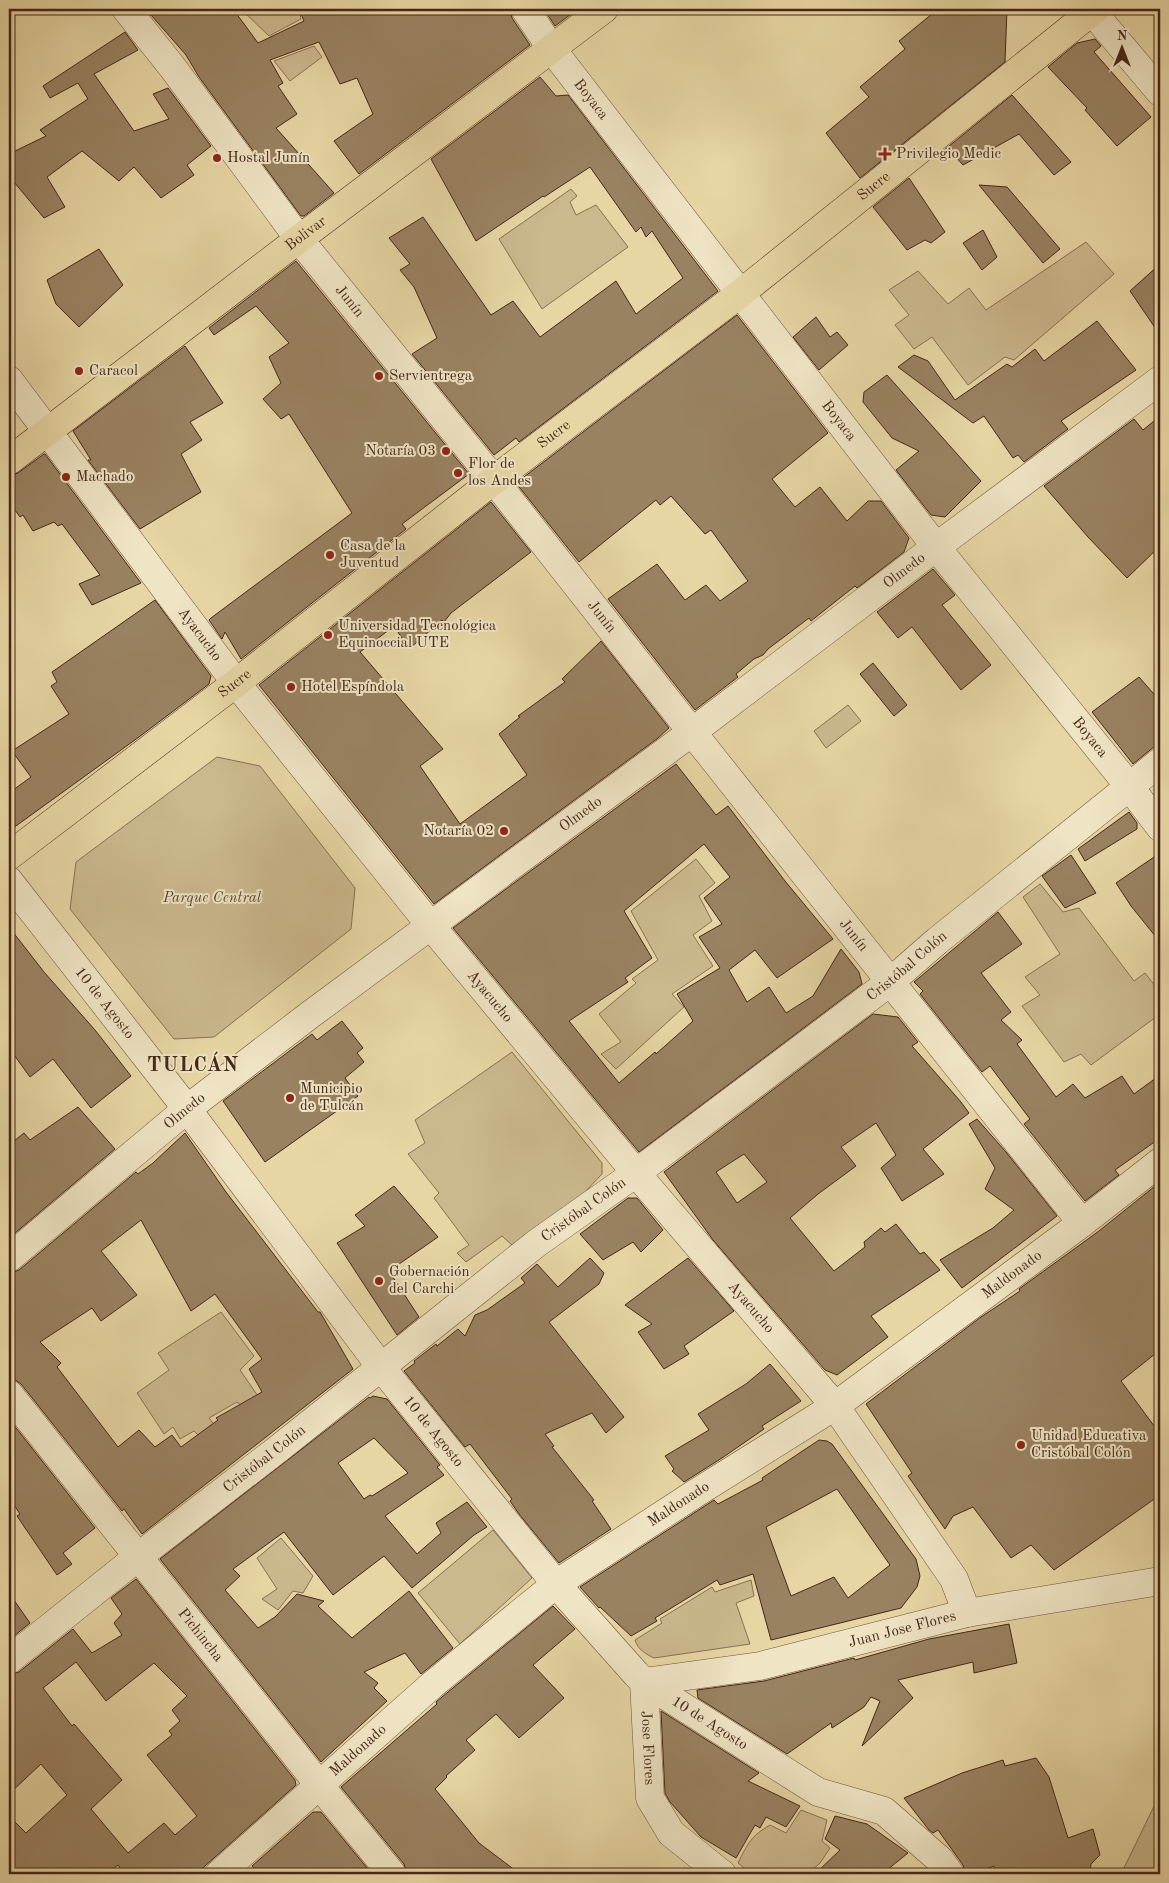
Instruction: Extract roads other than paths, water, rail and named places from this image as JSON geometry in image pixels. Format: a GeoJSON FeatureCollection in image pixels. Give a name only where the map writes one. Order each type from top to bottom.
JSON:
{"type":"FeatureCollection","features":[{"type":"Feature","properties":{"kind":"main road","name":"Bolivar"},"geometry":{"type":"LineString","coordinates":[[9,461],[299,238],[604,9]]}},
{"type":"Feature","properties":{"kind":"main road","name":"Sucre"},"geometry":{"type":"LineString","coordinates":[[9,856],[236,683],[494,480],[741,293],[1092,10]]}},
{"type":"Feature","properties":{"kind":"street","name":"Junín"},"geometry":{"type":"LineString","coordinates":[[126,9],[173,68],[299,238],[494,480],[1082,1222]]}},
{"type":"Feature","properties":{"kind":"street","name":"Boyaca"},"geometry":{"type":"LineString","coordinates":[[525,9],[551,48],[936,547],[1160,827]]}},
{"type":"Feature","properties":{"kind":"street"},"geometry":{"type":"LineString","coordinates":[[1092,10],[1160,92]]}},
{"type":"Feature","properties":{"kind":"street","name":"Ayacucho"},"geometry":{"type":"LineString","coordinates":[[9,380],[236,683],[431,926],[636,1173],[835,1406],[954,1579],[967,1613]]}},
{"type":"Feature","properties":{"kind":"street","name":"Olmedo"},"geometry":{"type":"LineString","coordinates":[[9,1258],[186,1109],[1160,380]]}},
{"type":"Feature","properties":{"kind":"street","name":"Cristóbal Colón"},"geometry":{"type":"LineString","coordinates":[[9,1660],[138,1556],[278,1450],[537,1243],[636,1173],[890,982],[937,941],[1160,762]]}},
{"type":"Feature","properties":{"kind":"street","name":"10 de Agosto"},"geometry":{"type":"LineString","coordinates":[[9,881],[186,1109],[381,1367],[556,1584],[644,1682],[818,1792],[884,1811],[940,1860],[950,1874]]}},
{"type":"Feature","properties":{"kind":"street","name":"Maldonado"},"geometry":{"type":"LineString","coordinates":[[219,1874],[432,1685],[556,1584],[688,1498],[835,1406],[1160,1162]]}},
{"type":"Feature","properties":{"kind":"street","name":"Pichincha"},"geometry":{"type":"LineString","coordinates":[[9,1394],[392,1874]]}},
{"type":"Feature","properties":{"kind":"street","name":"Juan Jose Flores"},"geometry":{"type":"LineString","coordinates":[[644,1682],[760,1666],[967,1613],[1160,1581]]}},
{"type":"Feature","properties":{"kind":"street","name":"Jose Flores"},"geometry":{"type":"LineString","coordinates":[[644,1682],[650,1798],[671,1833],[722,1874]]}},
{"type":"Feature","properties":{"kind":"place","name":"Privilegio Medic"},"geometry":{"type":"Point","coordinates":[885,154]}},
{"type":"Feature","properties":{"kind":"place","name":"Hostal Junín"},"geometry":{"type":"Point","coordinates":[217,158]}},
{"type":"Feature","properties":{"kind":"place","name":"Caracol"},"geometry":{"type":"Point","coordinates":[79,371]}},
{"type":"Feature","properties":{"kind":"place","name":"Servientrega"},"geometry":{"type":"Point","coordinates":[379,376]}},
{"type":"Feature","properties":{"kind":"place","name":"Notaría 03"},"geometry":{"type":"Point","coordinates":[446,451]}},
{"type":"Feature","properties":{"kind":"place","name":"Flor de los Andes"},"geometry":{"type":"Point","coordinates":[458,473]}},
{"type":"Feature","properties":{"kind":"place","name":"Machado"},"geometry":{"type":"Point","coordinates":[66,477]}},
{"type":"Feature","properties":{"kind":"place","name":"Casa de la Juventud"},"geometry":{"type":"Point","coordinates":[330,555]}},
{"type":"Feature","properties":{"kind":"place","name":"Universidad Tecnológica Equinoccial UTE"},"geometry":{"type":"Point","coordinates":[328,635]}},
{"type":"Feature","properties":{"kind":"place","name":"Hotel Espíndola"},"geometry":{"type":"Point","coordinates":[291,687]}},
{"type":"Feature","properties":{"kind":"place","name":"Notaría 02"},"geometry":{"type":"Point","coordinates":[504,831]}},
{"type":"Feature","properties":{"kind":"place","name":"Municipio de Tulcán"},"geometry":{"type":"Point","coordinates":[290,1098]}},
{"type":"Feature","properties":{"kind":"place","name":"Gobernación del Carchi"},"geometry":{"type":"Point","coordinates":[379,1281]}},
{"type":"Feature","properties":{"kind":"place","name":"Unidad Educativa Cristóbal Colón"},"geometry":{"type":"Point","coordinates":[1021,1445]}},
{"type":"Feature","properties":{"kind":"district","name":"TULCÁN"},"geometry":{"type":"Point","coordinates":[193,1066]}},
{"type":"Feature","properties":{"kind":"park label","name":"Parque Central"},"geometry":{"type":"Point","coordinates":[212,898]}}]}
